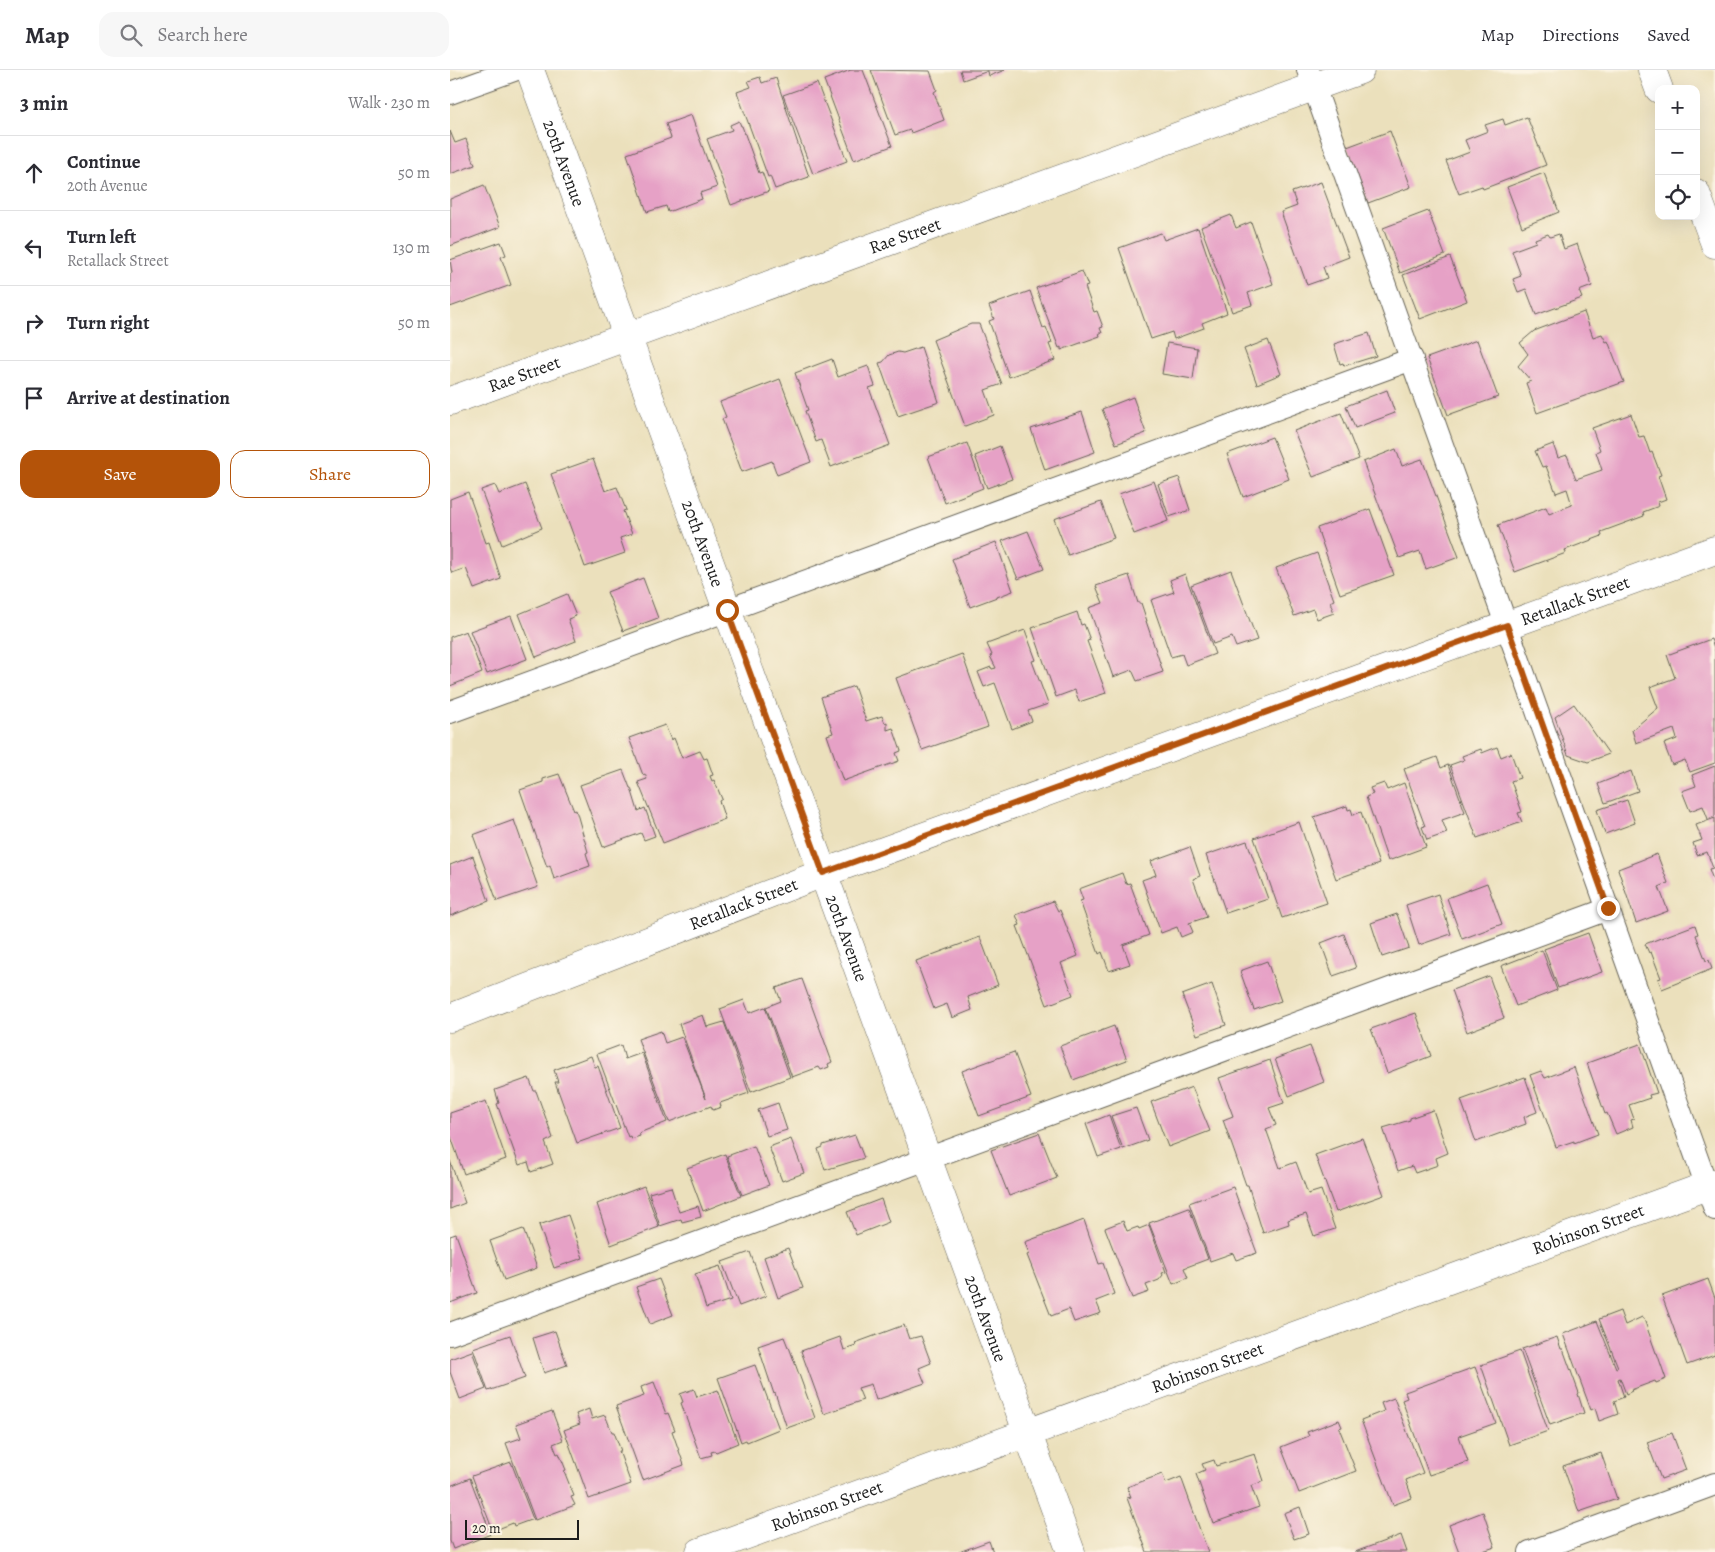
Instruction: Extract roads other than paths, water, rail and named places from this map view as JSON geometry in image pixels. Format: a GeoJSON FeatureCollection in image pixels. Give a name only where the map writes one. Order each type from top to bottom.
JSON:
{"type":"FeatureCollection","features":[{"type":"Feature","properties":{"kind":"street","name":"20th Avenue"},"geometry":{"type":"LineString","coordinates":[[530,70],[1071,1552]]}},
{"type":"Feature","properties":{"kind":"street","name":"Rae Street"},"geometry":{"type":"LineString","coordinates":[[450,401],[628,338],[1311,78],[1360,70]]}},
{"type":"Feature","properties":{"kind":"street"},"geometry":{"type":"LineString","coordinates":[[1652,70],[1658,85]]}},
{"type":"Feature","properties":{"kind":"street"},"geometry":{"type":"LineString","coordinates":[[1700,204],[1715,244]]}},
{"type":"Feature","properties":{"kind":"street","name":"Retallack Street"},"geometry":{"type":"LineString","coordinates":[[450,1018],[823,873],[1715,550]]}},
{"type":"Feature","properties":{"kind":"street","name":"Robinson Street"},"geometry":{"type":"LineString","coordinates":[[700,1552],[1028,1433],[1712,1192]]}},
{"type":"Feature","properties":{"kind":"lane"},"geometry":{"type":"LineString","coordinates":[[450,93],[514,70]]}},
{"type":"Feature","properties":{"kind":"lane"},"geometry":{"type":"LineString","coordinates":[[1311,78],[1608,908],[1712,1192]]}},
{"type":"Feature","properties":{"kind":"lane"},"geometry":{"type":"LineString","coordinates":[[450,712],[1412,359]]}},
{"type":"Feature","properties":{"kind":"lane"},"geometry":{"type":"LineString","coordinates":[[450,1334],[1608,908]]}},
{"type":"Feature","properties":{"kind":"lane"},"geometry":{"type":"LineString","coordinates":[[1530,1552],[1715,1484]]}}]}
